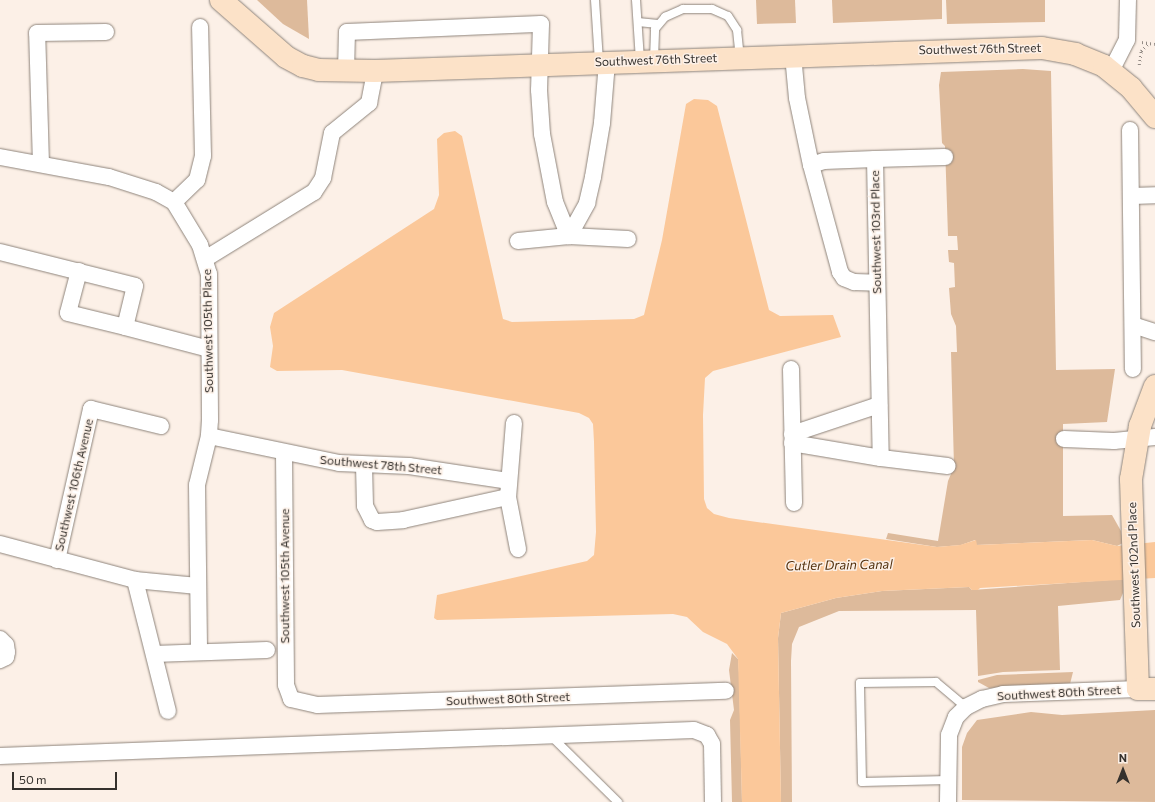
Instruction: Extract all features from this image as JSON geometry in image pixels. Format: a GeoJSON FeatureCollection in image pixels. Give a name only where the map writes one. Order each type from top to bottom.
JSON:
{"type":"FeatureCollection","features":[{"type":"Feature","properties":{"kind":"street","name":"Southwest 76th Street"},"geometry":{"type":"LineString","coordinates":[[221,0],[280,53],[295,62],[310,68],[346,72],[1038,47],[1075,54],[1111,71]]}},
{"type":"Feature","properties":{"kind":"street"},"geometry":{"type":"LineString","coordinates":[[1128,0],[1127,40],[1111,71],[1131,88],[1155,117]]}},
{"type":"Feature","properties":{"kind":"street"},"geometry":{"type":"LineString","coordinates":[[346,72],[347,32],[541,24],[540,65],[542,134],[555,202],[569,236]]}},
{"type":"Feature","properties":{"kind":"street"},"geometry":{"type":"LineString","coordinates":[[0,157],[41,164],[138,185],[174,202],[197,180],[203,156],[200,27]]}},
{"type":"Feature","properties":{"kind":"street"},"geometry":{"type":"LineString","coordinates":[[41,164],[37,33],[106,32]]}},
{"type":"Feature","properties":{"kind":"street"},"geometry":{"type":"LineString","coordinates":[[793,55],[797,98],[811,164],[840,272],[844,278],[854,282],[877,282]]}},
{"type":"Feature","properties":{"kind":"street"},"geometry":{"type":"LineString","coordinates":[[569,236],[587,203],[593,177],[602,123],[603,62]]}},
{"type":"Feature","properties":{"kind":"street"},"geometry":{"type":"LineString","coordinates":[[205,259],[314,192],[324,178],[332,133],[368,103],[375,71]]}},
{"type":"Feature","properties":{"kind":"street"},"geometry":{"type":"LineString","coordinates":[[1130,130],[1134,325],[1133,369]]}},
{"type":"Feature","properties":{"kind":"street"},"geometry":{"type":"LineString","coordinates":[[875,159],[945,157]]}},
{"type":"Feature","properties":{"kind":"street","name":"Southwest 103rd Place"},"geometry":{"type":"LineString","coordinates":[[811,164],[824,161],[875,159],[881,458]]}},
{"type":"Feature","properties":{"kind":"street"},"geometry":{"type":"LineString","coordinates":[[1132,196],[1155,195]]}},
{"type":"Feature","properties":{"kind":"street","name":"Southwest 105th Place"},"geometry":{"type":"LineString","coordinates":[[174,202],[194,232],[205,259],[208,274],[208,436],[197,485],[199,652]]}},
{"type":"Feature","properties":{"kind":"street"},"geometry":{"type":"LineString","coordinates":[[518,241],[569,236],[628,239]]}},
{"type":"Feature","properties":{"kind":"street"},"geometry":{"type":"LineString","coordinates":[[0,252],[135,286],[125,327]]}},
{"type":"Feature","properties":{"kind":"street"},"geometry":{"type":"LineString","coordinates":[[79,271],[68,313],[209,349]]}},
{"type":"Feature","properties":{"kind":"street"},"geometry":{"type":"LineString","coordinates":[[1134,325],[1155,332]]}},
{"type":"Feature","properties":{"kind":"street"},"geometry":{"type":"LineString","coordinates":[[791,369],[794,504]]}},
{"type":"Feature","properties":{"kind":"street","name":"Southwest 102nd Place"},"geometry":{"type":"LineString","coordinates":[[1147,689],[1134,591],[1131,479],[1146,439],[1155,386]]}},
{"type":"Feature","properties":{"kind":"street"},"geometry":{"type":"LineString","coordinates":[[792,439],[879,405]]}},
{"type":"Feature","properties":{"kind":"street","name":"Southwest 106th Avenue"},"geometry":{"type":"LineString","coordinates":[[57,560],[91,409],[161,426]]}},
{"type":"Feature","properties":{"kind":"street"},"geometry":{"type":"LineString","coordinates":[[514,423],[508,481],[508,497],[518,549]]}},
{"type":"Feature","properties":{"kind":"street","name":"Southwest 78th Street"},"geometry":{"type":"LineString","coordinates":[[208,436],[284,453],[364,465],[409,466],[508,481]]}},
{"type":"Feature","properties":{"kind":"street"},"geometry":{"type":"LineString","coordinates":[[792,439],[881,458],[948,466]]}},
{"type":"Feature","properties":{"kind":"street"},"geometry":{"type":"LineString","coordinates":[[1064,439],[1146,439]]}},
{"type":"Feature","properties":{"kind":"street","name":"Southwest 105th Avenue"},"geometry":{"type":"LineString","coordinates":[[284,453],[286,685],[291,699]]}},
{"type":"Feature","properties":{"kind":"street"},"geometry":{"type":"LineString","coordinates":[[364,465],[365,506],[372,520],[377,522],[404,520],[508,497]]}},
{"type":"Feature","properties":{"kind":"street"},"geometry":{"type":"LineString","coordinates":[[0,544],[135,580],[198,586]]}},
{"type":"Feature","properties":{"kind":"street"},"geometry":{"type":"LineString","coordinates":[[135,580],[168,711]]}},
{"type":"Feature","properties":{"kind":"street"},"geometry":{"type":"LineString","coordinates":[[0,639],[6,645],[7,652],[6,657],[0,660]]}},
{"type":"Feature","properties":{"kind":"street"},"geometry":{"type":"LineString","coordinates":[[154,654],[268,650]]}},
{"type":"Feature","properties":{"kind":"street","name":"Southwest 80th Street"},"geometry":{"type":"LineString","coordinates":[[966,707],[982,699],[1002,694],[1147,689]]}},
{"type":"Feature","properties":{"kind":"street","name":"Southwest 80th Street"},"geometry":{"type":"LineString","coordinates":[[291,699],[317,705],[726,691]]}},
{"type":"Feature","properties":{"kind":"street"},"geometry":{"type":"LineString","coordinates":[[948,802],[949,735],[956,717],[966,707]]}},
{"type":"Feature","properties":{"kind":"street"},"geometry":{"type":"LineString","coordinates":[[0,756],[550,735],[700,732],[707,735],[712,744],[713,802]]}},
{"type":"Feature","properties":{"kind":"lane"},"geometry":{"type":"LineString","coordinates":[[595,0],[603,62]]}},
{"type":"Feature","properties":{"kind":"lane"},"geometry":{"type":"LineString","coordinates":[[636,0],[638,22],[647,60]]}},
{"type":"Feature","properties":{"kind":"lane"},"geometry":{"type":"LineString","coordinates":[[647,60],[658,24],[665,17],[678,10],[721,11],[728,16],[737,30],[740,57]]}},
{"type":"Feature","properties":{"kind":"lane"},"geometry":{"type":"LineString","coordinates":[[638,22],[658,24]]}},
{"type":"Feature","properties":{"kind":"lane"},"geometry":{"type":"LineString","coordinates":[[948,780],[862,782],[860,683],[936,682],[966,707]]}},
{"type":"Feature","properties":{"kind":"lane"},"geometry":{"type":"LineString","coordinates":[[550,735],[618,802]]}},
{"type":"Feature","properties":{"kind":"path"},"geometry":{"type":"LineString","coordinates":[[1140,42],[1155,44]]}},
{"type":"Feature","properties":{"kind":"path"},"geometry":{"type":"LineString","coordinates":[[1139,65],[1141,51],[1149,43]]}},
{"type":"Feature","properties":{"kind":"shaded area"},"geometry":{"type":"Polygon","coordinates":[[[257,0],[307,0],[309,39],[283,24],[257,0]]]}},
{"type":"Feature","properties":{"kind":"shaded area"},"geometry":{"type":"Polygon","coordinates":[[[756,0],[795,0],[796,23],[757,24],[756,0]]]}},
{"type":"Feature","properties":{"kind":"shaded area"},"geometry":{"type":"Polygon","coordinates":[[[832,0],[942,0],[942,19],[833,23],[832,0]]]}},
{"type":"Feature","properties":{"kind":"shaded area"},"geometry":{"type":"Polygon","coordinates":[[[946,0],[1045,0],[1045,22],[947,24],[946,0]]]}},
{"type":"Feature","properties":{"kind":"shaded area"},"geometry":{"type":"Polygon","coordinates":[[[1023,69],[1051,71],[1056,370],[1115,369],[1107,422],[1063,424],[1063,516],[1112,515],[1121,531],[1123,543],[1117,546],[1092,540],[976,545],[975,540],[961,545],[937,547],[886,539],[888,533],[938,541],[948,481],[954,467],[951,352],[957,352],[956,326],[951,314],[949,288],[955,287],[954,263],[949,262],[948,250],[958,250],[957,236],[948,236],[945,146],[942,143],[939,85],[941,72],[1023,69]]]}},
{"type":"Feature","properties":{"kind":"shaded area"},"geometry":{"type":"Polygon","coordinates":[[[1123,579],[1123,593],[1120,600],[1058,606],[1060,670],[1003,672],[978,676],[976,610],[839,611],[799,627],[792,644],[791,661],[792,802],[781,802],[778,638],[781,613],[836,598],[882,591],[969,587],[972,590],[1123,579]]]}},
{"type":"Feature","properties":{"kind":"shaded area"},"geometry":{"type":"Polygon","coordinates":[[[732,653],[738,659],[739,673],[742,802],[732,802],[730,720],[734,710],[729,670],[732,653]]]}},
{"type":"Feature","properties":{"kind":"shaded area"},"geometry":{"type":"Polygon","coordinates":[[[1073,672],[1070,684],[989,688],[978,682],[978,680],[997,675],[1073,672]]]}},
{"type":"Feature","properties":{"kind":"shaded area"},"geometry":{"type":"Polygon","coordinates":[[[1155,710],[1155,802],[962,800],[962,747],[967,733],[977,720],[1031,712],[1062,715],[1155,710]]]}},
{"type":"Feature","properties":{"kind":"water","name":"Cutler Drain Canal"},"geometry":{"type":"Polygon","coordinates":[[[694,99],[708,100],[717,106],[769,310],[780,316],[833,315],[841,337],[713,371],[705,378],[703,415],[704,499],[707,508],[714,514],[729,518],[937,547],[960,545],[976,540],[977,545],[1092,540],[1117,546],[1155,542],[1155,578],[980,588],[978,590],[972,590],[969,587],[882,591],[836,598],[781,613],[778,638],[781,802],[742,802],[738,659],[727,644],[703,632],[687,617],[673,614],[437,620],[434,618],[437,595],[587,561],[594,555],[596,532],[594,442],[593,424],[589,418],[579,413],[342,370],[277,371],[270,367],[273,346],[270,327],[274,313],[434,209],[439,195],[437,139],[444,133],[455,131],[462,136],[503,319],[512,322],[634,319],[644,315],[662,240],[686,104],[694,99]]]}}]}
